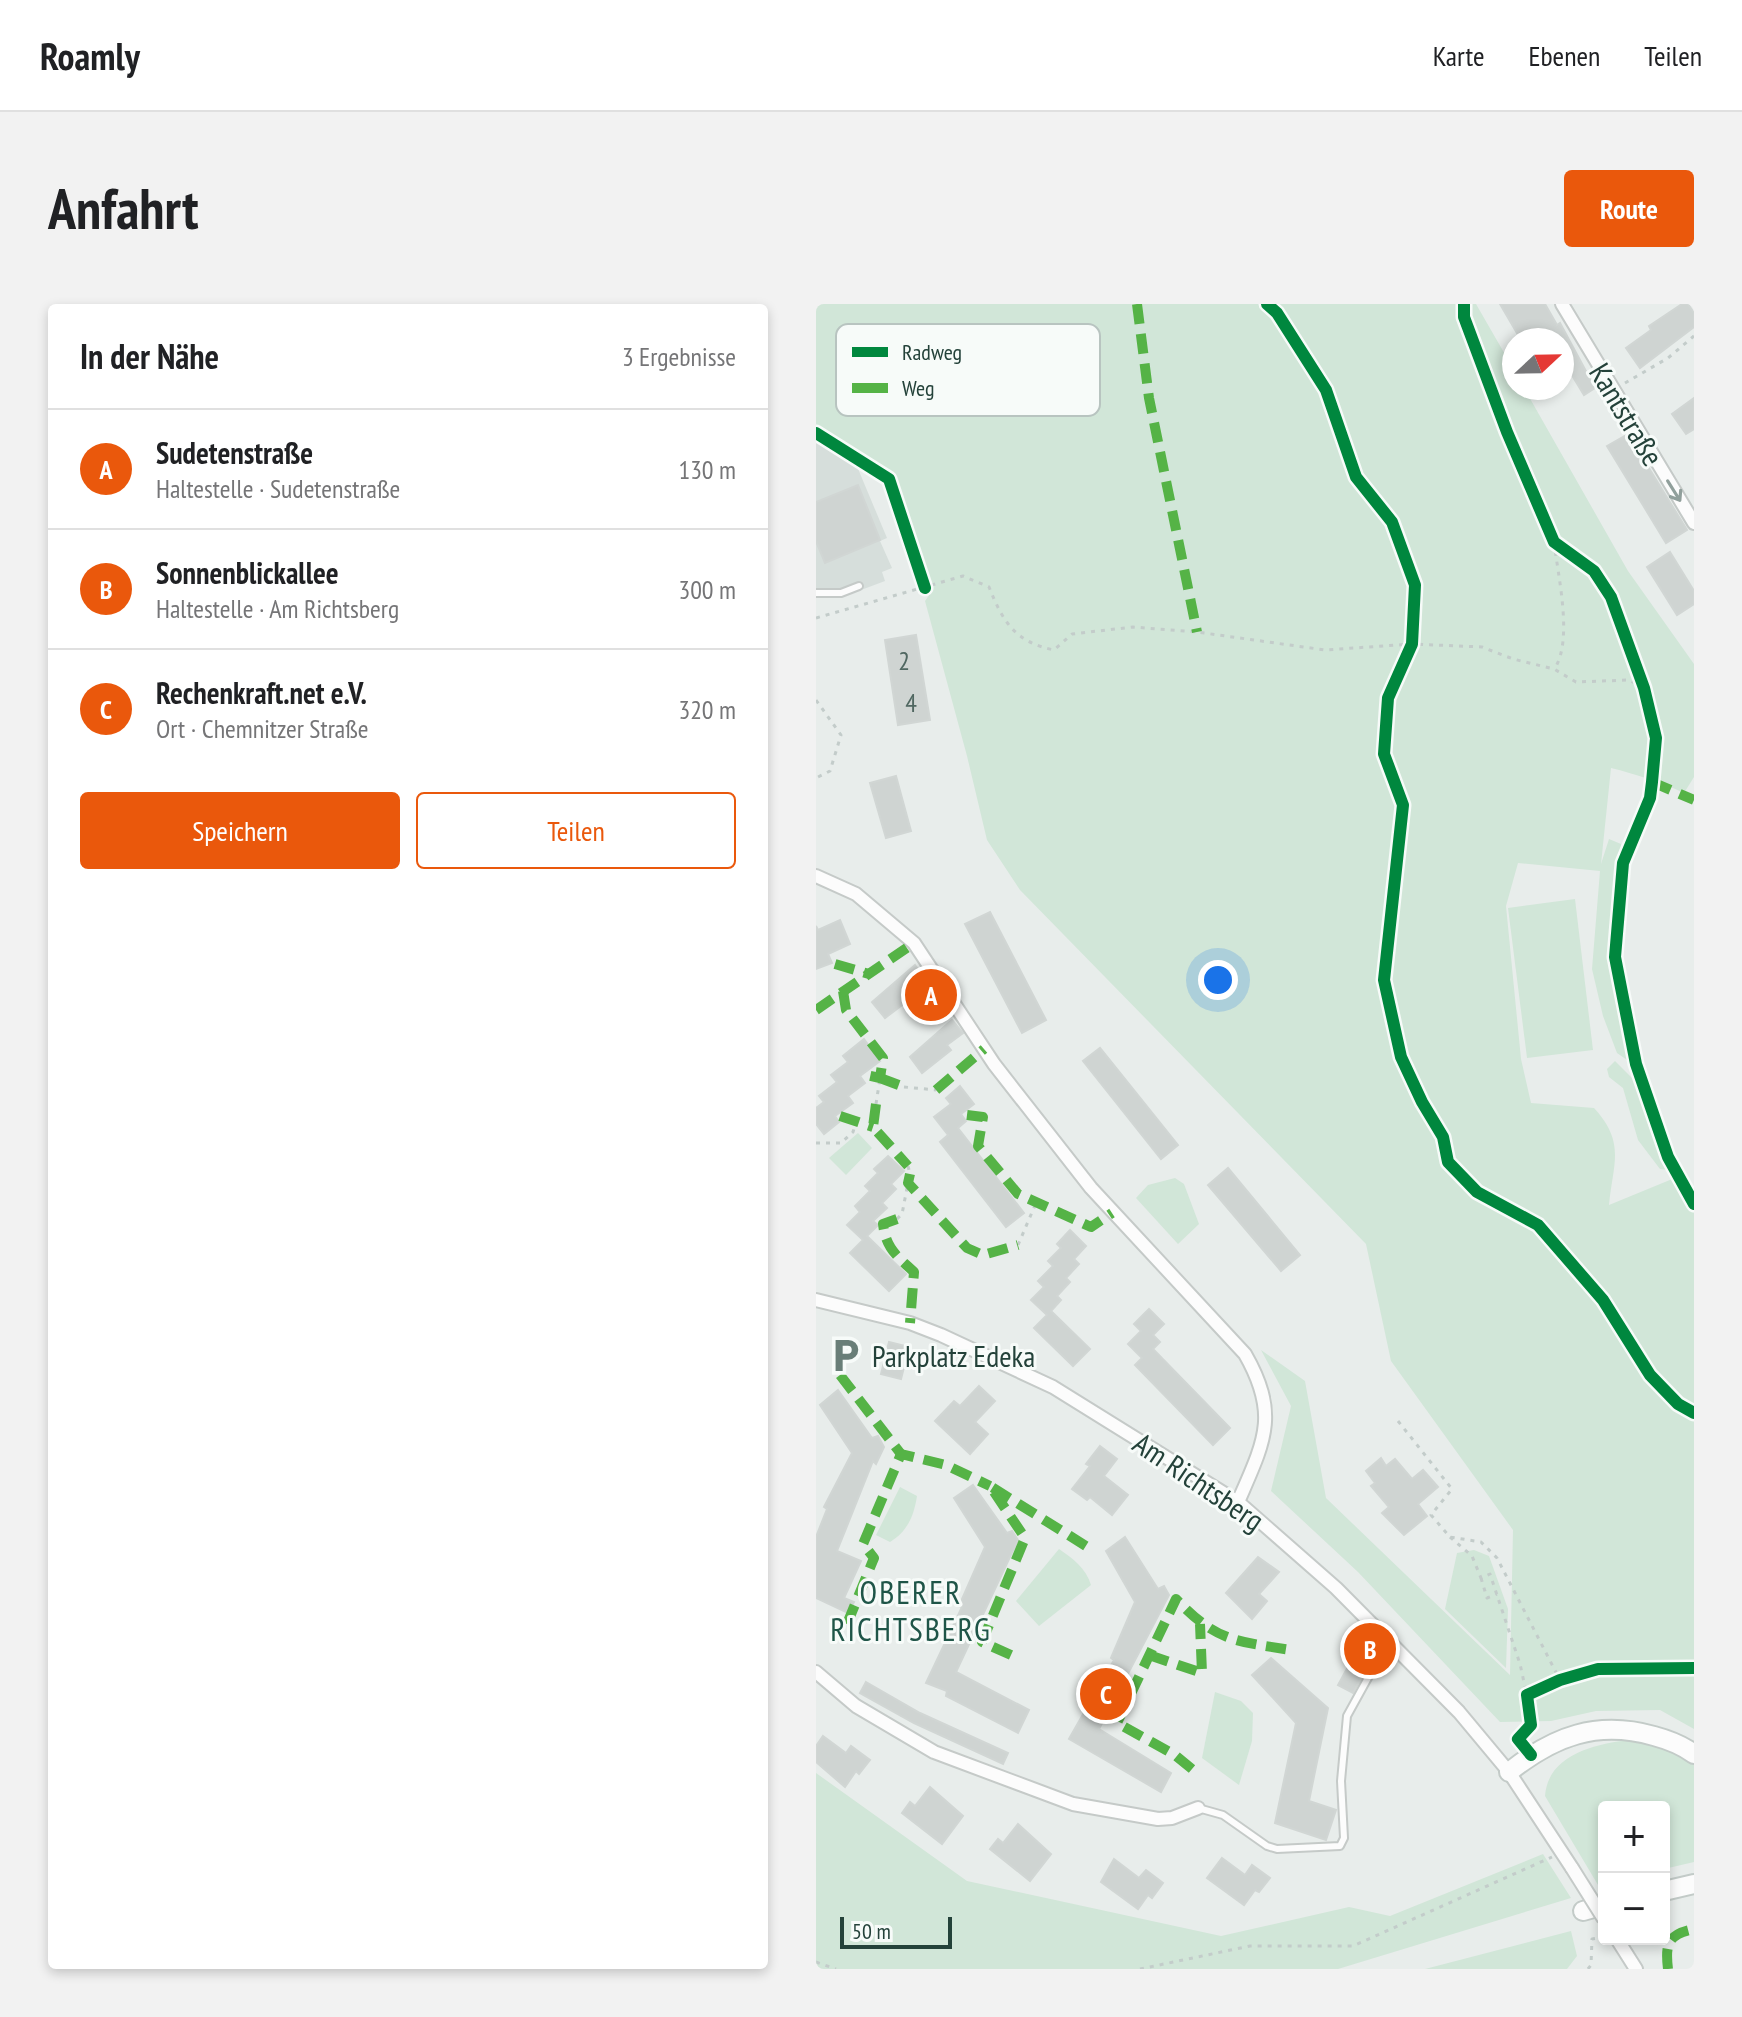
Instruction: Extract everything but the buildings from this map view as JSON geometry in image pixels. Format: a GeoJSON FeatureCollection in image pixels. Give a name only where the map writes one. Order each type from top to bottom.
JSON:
{"type":"FeatureCollection","features":[{"type":"Feature","properties":{"kind":"main road"},"geometry":{"type":"LineString","coordinates":[[1509,1772],[1531,1755],[1558,1741],[1609,1728],[1636,1731],[1667,1740],[1694,1754]]}},
{"type":"Feature","properties":{"kind":"main road"},"geometry":{"type":"LineString","coordinates":[[1670,1890],[1694,1884]]}},
{"type":"Feature","properties":{"kind":"main road"},"geometry":{"type":"LineString","coordinates":[[1583,1911],[1598,1907]]}},
{"type":"Feature","properties":{"kind":"street","name":"Kantstraße"},"geometry":{"type":"LineString","coordinates":[[1562,304],[1694,523]]}},
{"type":"Feature","properties":{"kind":"street"},"geometry":{"type":"LineString","coordinates":[[816,876],[856,894],[914,943],[989,1056],[1091,1188],[1245,1354],[1260,1384],[1266,1417],[1262,1447],[1238,1502]]}},
{"type":"Feature","properties":{"kind":"street","name":"Am Richtsberg"},"geometry":{"type":"LineString","coordinates":[[816,1300],[910,1323],[1053,1387],[1238,1502],[1336,1588],[1413,1662],[1459,1712],[1509,1772],[1598,1909]]}},
{"type":"Feature","properties":{"kind":"street"},"geometry":{"type":"LineString","coordinates":[[816,1672],[856,1706],[934,1752],[1073,1804],[1158,1819],[1172,1818],[1198,1808]]}},
{"type":"Feature","properties":{"kind":"street"},"geometry":{"type":"LineString","coordinates":[[1621,1945],[1636,1969]]}},
{"type":"Feature","properties":{"kind":"lane"},"geometry":{"type":"LineString","coordinates":[[816,593],[841,593],[859,586]]}},
{"type":"Feature","properties":{"kind":"lane"},"geometry":{"type":"LineString","coordinates":[[1198,1808],[1223,1815],[1267,1846],[1277,1849],[1340,1846],[1344,1838],[1341,1781],[1347,1716],[1374,1667]]}},
{"type":"Feature","properties":{"kind":"path"},"geometry":{"type":"LineString","coordinates":[[1613,391],[1668,358],[1694,336]]}},
{"type":"Feature","properties":{"kind":"path"},"geometry":{"type":"LineString","coordinates":[[1554,542],[1563,617],[1562,656],[1554,669]]}},
{"type":"Feature","properties":{"kind":"path"},"geometry":{"type":"LineString","coordinates":[[816,618],[963,576],[989,587],[1002,618],[1032,645],[1054,650],[1072,634],[1133,627],[1197,632],[1325,650],[1412,644],[1482,647],[1513,659],[1554,669],[1576,682],[1629,680],[1644,688]]}},
{"type":"Feature","properties":{"kind":"path"},"geometry":{"type":"LineString","coordinates":[[816,700],[841,735],[830,771],[816,778]]}},
{"type":"Feature","properties":{"kind":"path"},"geometry":{"type":"LineString","coordinates":[[876,1104],[880,1078]]}},
{"type":"Feature","properties":{"kind":"path"},"geometry":{"type":"LineString","coordinates":[[904,1087],[936,1090]]}},
{"type":"Feature","properties":{"kind":"path"},"geometry":{"type":"LineString","coordinates":[[816,1143],[841,1143],[853,1132],[856,1122]]}},
{"type":"Feature","properties":{"kind":"path"},"geometry":{"type":"LineString","coordinates":[[908,1166],[910,1174]]}},
{"type":"Feature","properties":{"kind":"path"},"geometry":{"type":"LineString","coordinates":[[897,1219],[902,1214],[908,1183]]}},
{"type":"Feature","properties":{"kind":"path"},"geometry":{"type":"LineString","coordinates":[[1018,1245],[1036,1203]]}},
{"type":"Feature","properties":{"kind":"path"},"geometry":{"type":"LineString","coordinates":[[1398,1421],[1452,1489],[1431,1515],[1472,1556],[1487,1598],[1497,1594]]}},
{"type":"Feature","properties":{"kind":"path"},"geometry":{"type":"LineString","coordinates":[[1450,1537],[1481,1542],[1497,1558],[1560,1680]]}},
{"type":"Feature","properties":{"kind":"path"},"geometry":{"type":"LineString","coordinates":[[1481,1578],[1490,1574],[1520,1664],[1531,1718]]}},
{"type":"Feature","properties":{"kind":"path"},"geometry":{"type":"LineString","coordinates":[[1140,1969],[1250,1946],[1353,1946],[1562,1852]]}},
{"type":"Feature","properties":{"kind":"path"},"geometry":{"type":"LineString","coordinates":[[1588,1969],[1591,1965],[1592,1939],[1598,1938]]}},
{"type":"Feature","properties":{"kind":"path"},"geometry":{"type":"LineString","coordinates":[[816,1962],[836,1969]]}},
{"type":"Feature","properties":{"kind":"shaded area"},"geometry":{"type":"Polygon","coordinates":[[[827,436],[843,441],[851,452],[887,538],[880,541],[892,568],[882,572],[885,581],[861,590],[857,583],[832,591],[816,590],[816,441],[827,436]]]}},
{"type":"Feature","properties":{"kind":"green space"},"geometry":{"type":"Polygon","coordinates":[[[816,304],[1476,304],[1502,349],[1502,400],[1531,400],[1628,571],[1694,664],[1694,777],[1684,793],[1611,768],[1601,864],[1609,839],[1621,844],[1611,958],[1630,1062],[1617,1053],[1603,1016],[1592,969],[1600,871],[1518,863],[1506,906],[1521,1059],[1531,1103],[1594,1108],[1604,1120],[1614,1143],[1615,1154],[1609,1205],[1682,1175],[1694,1195],[1694,1729],[1660,1710],[1596,1711],[1551,1721],[1500,1722],[1358,1572],[1271,1491],[1291,1406],[1261,1350],[1305,1381],[1326,1498],[1510,1675],[1513,1530],[1391,1361],[1366,1244],[1020,890],[987,840],[925,601],[932,591],[893,476],[816,427],[816,304]]]}},
{"type":"Feature","properties":{"kind":"green space"},"geometry":{"type":"Polygon","coordinates":[[[1575,899],[1593,1050],[1527,1058],[1508,908],[1575,899]]]}},
{"type":"Feature","properties":{"kind":"green space"},"geometry":{"type":"Polygon","coordinates":[[[1615,1061],[1634,1080],[1669,1170],[1660,1169],[1638,1140],[1623,1088],[1609,1077],[1607,1069],[1615,1061]]]}},
{"type":"Feature","properties":{"kind":"green space"},"geometry":{"type":"Polygon","coordinates":[[[858,1133],[872,1148],[846,1175],[829,1158],[858,1133]]]}},
{"type":"Feature","properties":{"kind":"green space"},"geometry":{"type":"Polygon","coordinates":[[[1175,1178],[1184,1184],[1199,1224],[1178,1244],[1136,1198],[1148,1185],[1175,1178]]]}},
{"type":"Feature","properties":{"kind":"green space"},"geometry":{"type":"Polygon","coordinates":[[[900,1487],[917,1496],[909,1522],[890,1542],[876,1535],[900,1487]]]}},
{"type":"Feature","properties":{"kind":"green space"},"geometry":{"type":"Polygon","coordinates":[[[1059,1549],[1082,1569],[1091,1585],[1039,1626],[1016,1601],[1059,1549]]]}},
{"type":"Feature","properties":{"kind":"green space"},"geometry":{"type":"Polygon","coordinates":[[[1474,1550],[1489,1556],[1508,1609],[1506,1668],[1445,1609],[1457,1553],[1474,1550]]]}},
{"type":"Feature","properties":{"kind":"green space"},"geometry":{"type":"Polygon","coordinates":[[[1215,1692],[1241,1701],[1253,1713],[1252,1741],[1239,1785],[1202,1758],[1215,1692]]]}},
{"type":"Feature","properties":{"kind":"green space"},"geometry":{"type":"Polygon","coordinates":[[[1629,1740],[1679,1755],[1694,1765],[1694,1862],[1670,1868],[1670,1801],[1598,1801],[1598,1885],[1545,1796],[1548,1782],[1564,1761],[1602,1745],[1629,1740]]]}},
{"type":"Feature","properties":{"kind":"green space"},"geometry":{"type":"Polygon","coordinates":[[[816,1773],[967,1881],[1221,1936],[1349,1907],[1390,1916],[1543,1854],[1571,1898],[1338,1969],[816,1969],[816,1773]]]}},
{"type":"Feature","properties":{"kind":"green space"},"geometry":{"type":"Polygon","coordinates":[[[1571,1931],[1577,1956],[1567,1969],[1425,1969],[1571,1931]]]}},
{"type":"Feature","properties":{"kind":"marked path"},"geometry":{"type":"LineString","coordinates":[[1137,304],[1149,398],[1197,632]]}},
{"type":"Feature","properties":{"kind":"marked path"},"geometry":{"type":"LineString","coordinates":[[1652,782],[1694,800]]}},
{"type":"Feature","properties":{"kind":"marked path"},"geometry":{"type":"LineString","coordinates":[[816,1010],[914,943]]}},
{"type":"Feature","properties":{"kind":"marked path"},"geometry":{"type":"LineString","coordinates":[[835,964],[869,974]]}},
{"type":"Feature","properties":{"kind":"marked path"},"geometry":{"type":"LineString","coordinates":[[843,991],[846,1010],[883,1058],[880,1078],[866,1075]]}},
{"type":"Feature","properties":{"kind":"marked path"},"geometry":{"type":"LineString","coordinates":[[936,1090],[984,1049]]}},
{"type":"Feature","properties":{"kind":"marked path"},"geometry":{"type":"LineString","coordinates":[[880,1078],[904,1087]]}},
{"type":"Feature","properties":{"kind":"marked path"},"geometry":{"type":"LineString","coordinates":[[876,1104],[873,1127],[908,1166]]}},
{"type":"Feature","properties":{"kind":"marked path"},"geometry":{"type":"LineString","coordinates":[[967,1115],[983,1117],[978,1146],[1018,1194],[1091,1227],[1112,1213]]}},
{"type":"Feature","properties":{"kind":"marked path"},"geometry":{"type":"LineString","coordinates":[[840,1116],[873,1127]]}},
{"type":"Feature","properties":{"kind":"marked path"},"geometry":{"type":"LineString","coordinates":[[910,1174],[908,1183],[967,1248],[983,1255],[1018,1245]]}},
{"type":"Feature","properties":{"kind":"marked path"},"geometry":{"type":"LineString","coordinates":[[897,1219],[883,1224],[884,1233],[890,1246],[914,1272],[910,1323]]}},
{"type":"Feature","properties":{"kind":"marked path"},"geometry":{"type":"LineString","coordinates":[[840,1375],[901,1454]]}},
{"type":"Feature","properties":{"kind":"marked path"},"geometry":{"type":"LineString","coordinates":[[847,1624],[874,1558],[863,1544],[901,1454],[946,1465],[990,1486]]}},
{"type":"Feature","properties":{"kind":"marked path"},"geometry":{"type":"LineString","coordinates":[[1011,1655],[982,1642],[1025,1538],[990,1486],[1086,1546]]}},
{"type":"Feature","properties":{"kind":"marked path"},"geometry":{"type":"LineString","coordinates":[[1192,1769],[1175,1755],[1117,1723],[1176,1599],[1203,1623],[1227,1637],[1291,1650]]}},
{"type":"Feature","properties":{"kind":"marked path"},"geometry":{"type":"LineString","coordinates":[[1149,1655],[1202,1673],[1200,1624]]}},
{"type":"Feature","properties":{"kind":"marked path"},"geometry":{"type":"LineString","coordinates":[[1668,1969],[1670,1942],[1679,1934],[1694,1929]]}},
{"type":"Feature","properties":{"kind":"cycle path"},"geometry":{"type":"LineString","coordinates":[[1267,304],[1277,313],[1326,390],[1356,477],[1392,522],[1415,585],[1412,644],[1388,698],[1384,754],[1403,805],[1384,980],[1401,1057],[1443,1137],[1448,1162],[1477,1192],[1538,1225],[1603,1300],[1650,1375],[1678,1404],[1694,1413]]}},
{"type":"Feature","properties":{"kind":"cycle path"},"geometry":{"type":"LineString","coordinates":[[1464,304],[1464,317],[1507,432],[1554,542],[1594,571],[1611,597],[1644,688],[1656,738],[1652,782],[1650,798],[1623,863],[1615,957],[1636,1064],[1668,1157],[1694,1204]]}},
{"type":"Feature","properties":{"kind":"cycle path"},"geometry":{"type":"LineString","coordinates":[[816,433],[889,479],[925,588]]}},
{"type":"Feature","properties":{"kind":"cycle path"},"geometry":{"type":"LineString","coordinates":[[1531,1755],[1518,1739],[1531,1725],[1527,1695],[1560,1680],[1598,1669],[1694,1668]]}},
{"type":"Feature","properties":{"kind":"place","name":"Sudetenstraße"},"geometry":{"type":"Point","coordinates":[931,995]}},
{"type":"Feature","properties":{"kind":"place","name":"Parkplatz Edeka"},"geometry":{"type":"Point","coordinates":[846,1355]}},
{"type":"Feature","properties":{"kind":"place","name":"Sonnenblickallee"},"geometry":{"type":"Point","coordinates":[1370,1649]}},
{"type":"Feature","properties":{"kind":"place","name":"Rechenkraft.net e.V."},"geometry":{"type":"Point","coordinates":[1106,1694]}},
{"type":"Feature","properties":{"kind":"district","name":"OBERER RICHTSBERG"},"geometry":{"type":"Point","coordinates":[911,1610]}}]}
